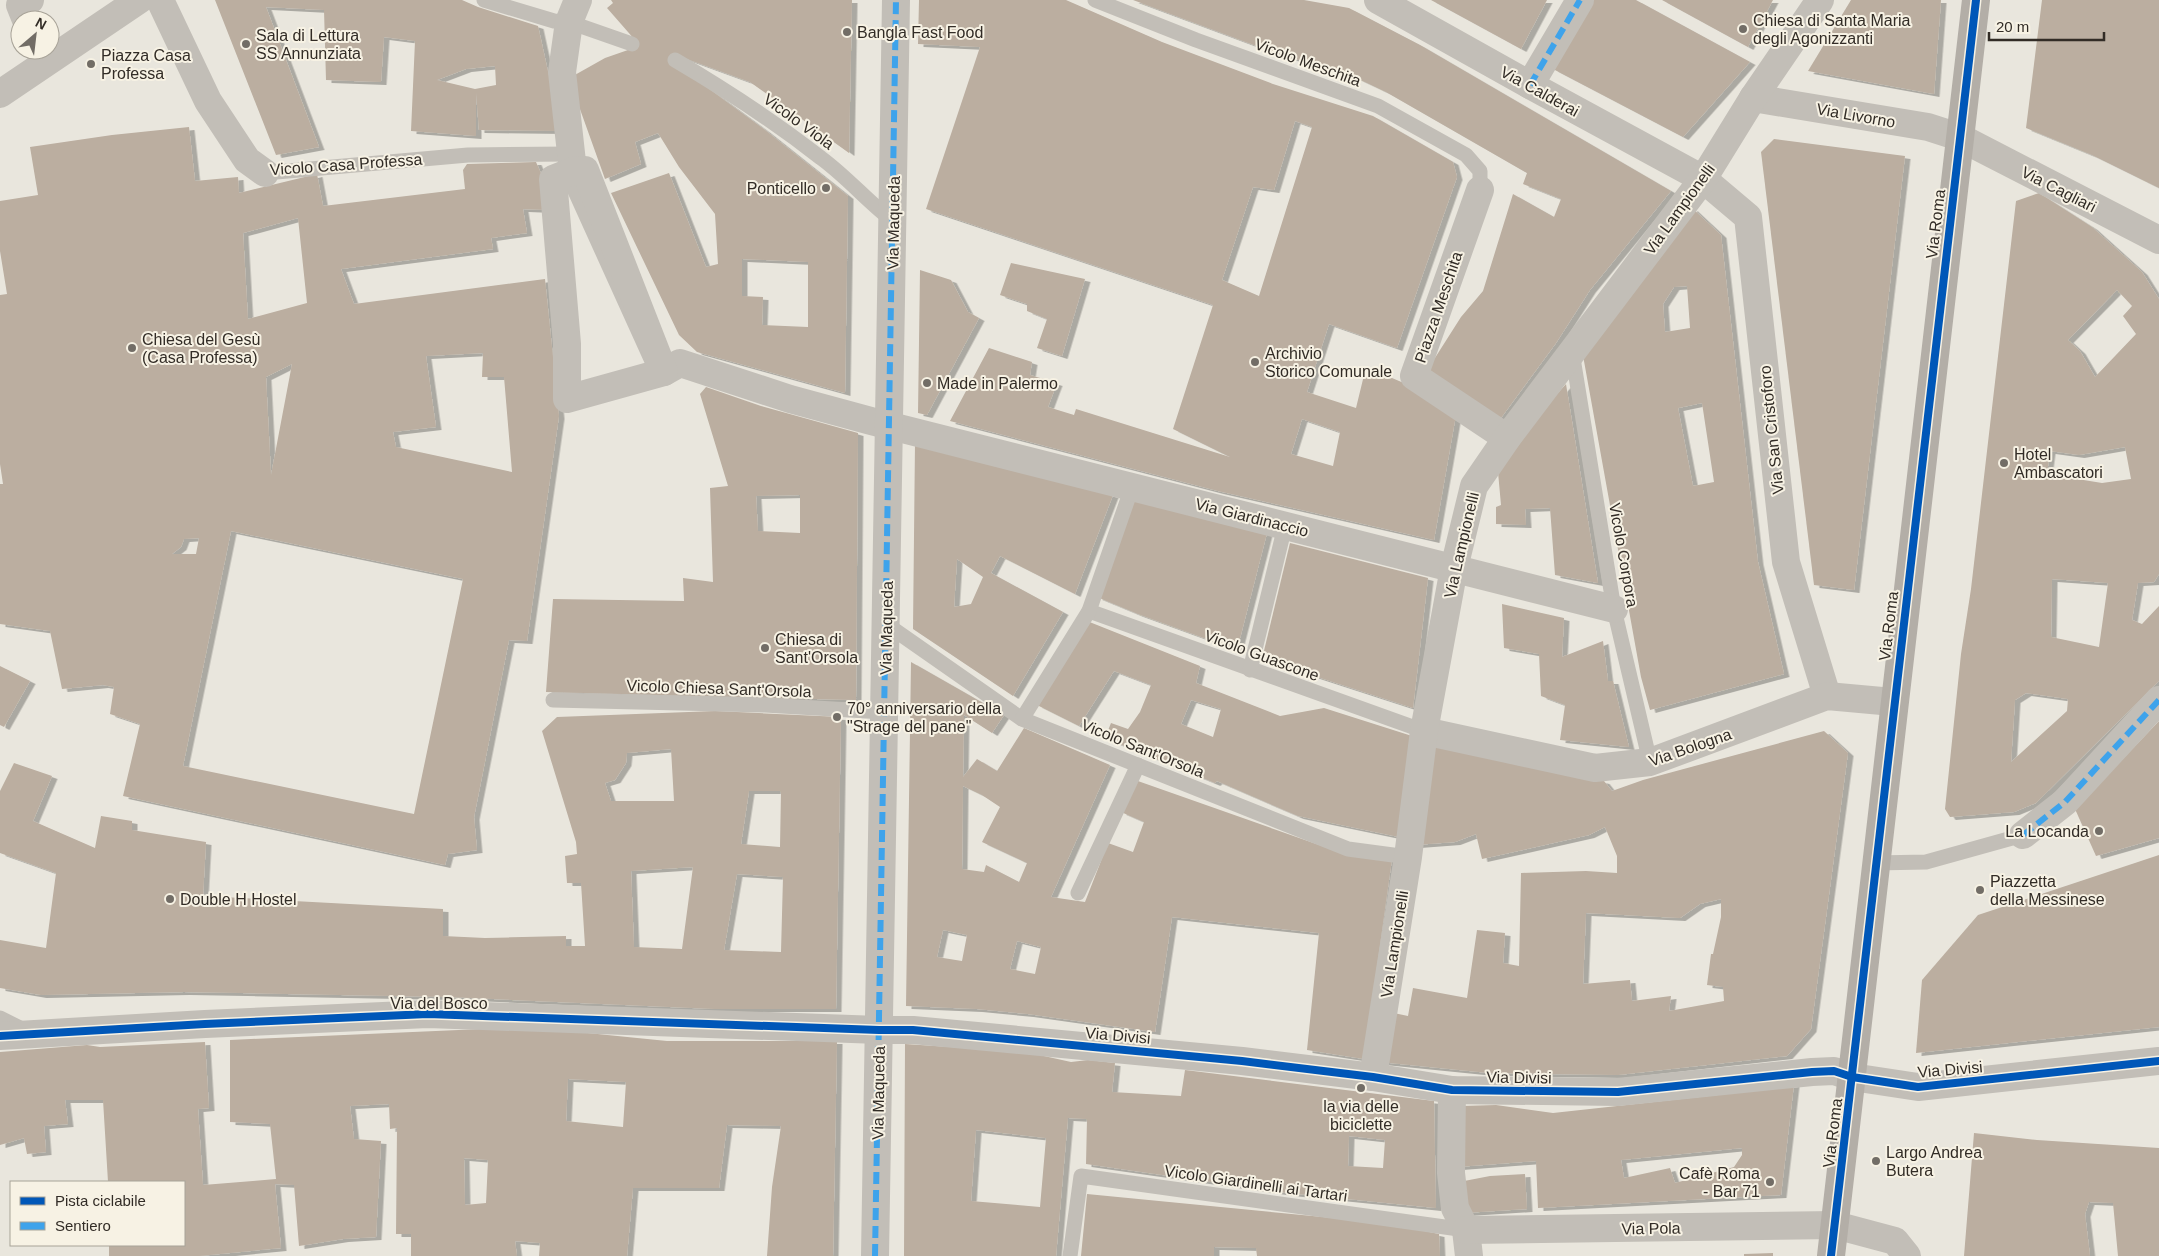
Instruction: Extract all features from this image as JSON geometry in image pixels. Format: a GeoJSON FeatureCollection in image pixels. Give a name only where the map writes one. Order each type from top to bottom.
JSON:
{"type":"FeatureCollection","features":[{"type":"Feature","properties":{"kind":"street","name":"Vicolo Casa Professa"},"geometry":{"type":"LineString","coordinates":[[160,0],[208,101],[247,160],[265,173]]}},
{"type":"Feature","properties":{"kind":"street","name":"Via Maqueda"},"geometry":{"type":"LineString","coordinates":[[875,1256],[896,0]]}},
{"type":"Feature","properties":{"kind":"street","name":"Via Calderai"},"geometry":{"type":"LineString","coordinates":[[1378,0],[1703,179]]}},
{"type":"Feature","properties":{"kind":"street"},"geometry":{"type":"LineString","coordinates":[[1530,85],[1580,0]]}},
{"type":"Feature","properties":{"kind":"street","name":"Via Lampionelli"},"geometry":{"type":"LineString","coordinates":[[1373,1077],[1408,857],[1424,731],[1454,568],[1474,486],[1507,438],[1703,179],[1753,98],[1820,0]]}},
{"type":"Feature","properties":{"kind":"street","name":"Via Roma"},"geometry":{"type":"LineString","coordinates":[[1831,1256],[1893,702],[1976,0]]}},
{"type":"Feature","properties":{"kind":"street"},"geometry":{"type":"LineString","coordinates":[[60,45],[129,3]]}},
{"type":"Feature","properties":{"kind":"street"},"geometry":{"type":"LineString","coordinates":[[573,11],[562,72],[572,162],[585,170],[664,372]]}},
{"type":"Feature","properties":{"kind":"street"},"geometry":{"type":"LineString","coordinates":[[0,94],[38,60]]}},
{"type":"Feature","properties":{"kind":"street","name":"Via Livorno"},"geometry":{"type":"LineString","coordinates":[[1753,98],[1928,128],[1959,137]]}},
{"type":"Feature","properties":{"kind":"street","name":"Via Cagliari"},"geometry":{"type":"LineString","coordinates":[[1959,137],[2159,240]]}},
{"type":"Feature","properties":{"kind":"street","name":"Via Giardinaccio"},"geometry":{"type":"LineString","coordinates":[[572,162],[553,179],[567,344],[567,399],[664,372],[680,363],[790,399],[1614,609]]}},
{"type":"Feature","properties":{"kind":"street","name":"Via San Cristoforo"},"geometry":{"type":"LineString","coordinates":[[1703,179],[1748,216],[1786,562],[1827,696]]}},
{"type":"Feature","properties":{"kind":"street","name":"Piazza Meschita"},"geometry":{"type":"LineString","coordinates":[[1480,190],[1414,376],[1507,438]]}},
{"type":"Feature","properties":{"kind":"street","name":"Via Bologna"},"geometry":{"type":"LineString","coordinates":[[1424,731],[1595,768],[1650,762],[1827,696],[1893,702]]}},
{"type":"Feature","properties":{"kind":"street"},"geometry":{"type":"LineString","coordinates":[[2023,835],[2065,802],[2159,700]]}},
{"type":"Feature","properties":{"kind":"street","name":"Via del Bosco"},"geometry":{"type":"LineString","coordinates":[[0,1036],[428,1014],[879,1030]]}},
{"type":"Feature","properties":{"kind":"street","name":"Via Divisi"},"geometry":{"type":"LineString","coordinates":[[879,1030],[913,1030],[1213,1058],[1373,1077],[1452,1090],[1618,1092],[1834,1071],[1852,1077],[1918,1087],[2159,1061]]}},
{"type":"Feature","properties":{"kind":"street"},"geometry":{"type":"LineString","coordinates":[[1452,1090],[1451,1173],[1455,1208],[1468,1243]]}},
{"type":"Feature","properties":{"kind":"street","name":"Via Pola"},"geometry":{"type":"LineString","coordinates":[[1468,1243],[1835,1226],[1895,1241],[1907,1256]]}},
{"type":"Feature","properties":{"kind":"lane"},"geometry":{"type":"LineString","coordinates":[[484,0],[554,21],[573,11],[632,44]]}},
{"type":"Feature","properties":{"kind":"lane","name":"Vicolo Meschita"},"geometry":{"type":"LineString","coordinates":[[1096,0],[1196,40],[1378,106],[1466,155],[1480,170],[1480,190]]}},
{"type":"Feature","properties":{"kind":"lane","name":"Vicolo Viola"},"geometry":{"type":"LineString","coordinates":[[675,60],[735,96],[823,159],[873,206],[892,221]]}},
{"type":"Feature","properties":{"kind":"lane","name":"Vicolo Casa Professa"},"geometry":{"type":"LineString","coordinates":[[265,173],[468,155],[572,162]]}},
{"type":"Feature","properties":{"kind":"lane","name":"Vicolo Corpora"},"geometry":{"type":"LineString","coordinates":[[1572,352],[1614,609],[1650,762]]}},
{"type":"Feature","properties":{"kind":"lane"},"geometry":{"type":"LineString","coordinates":[[1022,719],[1088,611],[1132,487]]}},
{"type":"Feature","properties":{"kind":"lane"},"geometry":{"type":"LineString","coordinates":[[1250,670],[1285,526]]}},
{"type":"Feature","properties":{"kind":"lane","name":"Vicolo Guascone"},"geometry":{"type":"LineString","coordinates":[[1088,611],[1424,731]]}},
{"type":"Feature","properties":{"kind":"lane","name":"Vicolo Sant'Orsola"},"geometry":{"type":"LineString","coordinates":[[886,624],[1022,719],[1348,849],[1408,857]]}},
{"type":"Feature","properties":{"kind":"lane","name":"Vicolo Chiesa Sant'Orsola"},"geometry":{"type":"LineString","coordinates":[[553,700],[765,705],[884,712]]}},
{"type":"Feature","properties":{"kind":"lane"},"geometry":{"type":"LineString","coordinates":[[1078,893],[1138,765]]}},
{"type":"Feature","properties":{"kind":"lane"},"geometry":{"type":"LineString","coordinates":[[1875,862],[1926,862],[2023,835]]}},
{"type":"Feature","properties":{"kind":"lane","name":"Via del Bosco"},"geometry":{"type":"LineString","coordinates":[[0,1018],[30,1033]]}},
{"type":"Feature","properties":{"kind":"lane","name":"Vicolo Giardinelli ai Tartari"},"geometry":{"type":"LineString","coordinates":[[1070,1256],[1074,1215],[1081,1176],[1468,1243]]}},
{"type":"Feature","properties":{"kind":"building"},"geometry":{"type":"Polygon","coordinates":[[[215,0],[462,0],[538,26],[561,131],[479,130],[476,93],[476,136],[411,131],[415,41],[384,37],[381,82],[326,80],[324,10],[266,7],[319,147],[276,155],[215,0]],[[495,66],[466,69],[437,80],[475,89],[496,85],[495,66]]]}},
{"type":"Feature","properties":{"kind":"building"},"geometry":{"type":"Polygon","coordinates":[[[611,0],[852,0],[849,153],[750,82],[676,55],[705,86],[765,130],[848,196],[845,393],[697,352],[679,335],[611,193],[669,173],[706,267],[718,264],[715,214],[679,167],[658,133],[635,142],[641,164],[605,179],[576,98],[573,76],[605,58],[628,50],[635,40],[607,8],[613,3],[611,0]],[[742,259],[742,296],[763,297],[762,325],[808,327],[808,262],[742,259]]]}},
{"type":"Feature","properties":{"kind":"building"},"geometry":{"type":"Polygon","coordinates":[[[919,0],[1066,0],[1162,42],[1273,84],[1373,116],[1453,162],[1457,177],[1397,348],[1329,324],[1307,392],[1356,408],[1366,367],[1425,392],[1457,409],[1434,540],[1218,491],[950,421],[989,348],[1032,362],[1030,375],[1057,383],[1048,407],[1074,415],[1076,409],[1230,457],[1173,429],[1213,305],[926,209],[980,47],[918,44],[919,0]],[[1295,121],[1274,190],[1253,187],[1222,280],[1259,296],[1312,127],[1295,121]],[[1302,419],[1291,454],[1333,466],[1340,432],[1302,419]]]}},
{"type":"Feature","properties":{"kind":"building"},"geometry":{"type":"Polygon","coordinates":[[[1133,0],[1304,0],[1349,8],[1420,45],[1671,191],[1590,290],[1556,343],[1498,422],[1426,372],[1461,317],[1483,291],[1513,194],[1554,217],[1561,199],[1523,184],[1527,173],[1386,92],[1348,74],[1278,54],[1133,0]]]}},
{"type":"Feature","properties":{"kind":"building"},"geometry":{"type":"Polygon","coordinates":[[[1431,0],[1547,0],[1521,49],[1431,0]]]}},
{"type":"Feature","properties":{"kind":"building"},"geometry":{"type":"Polygon","coordinates":[[[1591,0],[1636,0],[1750,62],[1683,137],[1553,69],[1591,0]]]}},
{"type":"Feature","properties":{"kind":"building"},"geometry":{"type":"Polygon","coordinates":[[[1662,0],[1773,0],[1748,47],[1662,0]]]}},
{"type":"Feature","properties":{"kind":"building"},"geometry":{"type":"Polygon","coordinates":[[[1851,0],[1941,0],[1934,94],[1808,71],[1851,0]]]}},
{"type":"Feature","properties":{"kind":"building"},"geometry":{"type":"Polygon","coordinates":[[[2042,0],[2159,0],[2159,188],[2092,155],[2026,128],[2042,0]]]}},
{"type":"Feature","properties":{"kind":"building"},"geometry":{"type":"Polygon","coordinates":[[[189,127],[195,181],[238,177],[239,193],[317,174],[323,206],[465,189],[463,170],[467,164],[536,162],[543,178],[548,210],[523,209],[527,233],[491,238],[493,249],[341,269],[354,304],[545,279],[559,416],[527,641],[509,640],[474,817],[477,850],[448,854],[445,865],[123,796],[140,724],[110,714],[114,687],[103,685],[62,689],[50,631],[0,624],[0,484],[3,484],[0,464],[0,295],[7,294],[0,251],[0,201],[38,195],[30,147],[112,135],[189,127]],[[298,218],[243,233],[248,319],[307,303],[298,218]],[[483,353],[426,356],[436,427],[393,432],[396,447],[512,472],[504,377],[482,377],[483,353]],[[292,364],[266,377],[271,475],[292,364]],[[231,531],[183,766],[414,814],[463,579],[231,531]],[[199,538],[184,539],[181,547],[172,554],[196,554],[199,538]]]}},
{"type":"Feature","properties":{"kind":"building"},"geometry":{"type":"Polygon","coordinates":[[[1774,139],[1905,156],[1854,590],[1814,585],[1761,152],[1774,139]]]}},
{"type":"Feature","properties":{"kind":"building"},"geometry":{"type":"Polygon","coordinates":[[[2039,193],[2092,227],[2142,272],[2159,299],[2159,574],[2154,582],[2138,583],[2132,620],[2142,624],[2159,606],[2159,681],[2036,803],[2014,812],[1950,817],[1945,809],[1961,654],[1971,589],[2016,201],[2039,193]],[[2117,290],[2068,340],[2080,351],[2095,377],[2136,334],[2123,316],[2132,306],[2117,290]],[[2125,447],[2079,455],[2050,451],[2047,474],[2102,483],[2131,479],[2125,447]],[[2052,579],[2051,637],[2099,647],[2108,583],[2052,579]],[[2026,693],[2015,700],[2011,762],[2067,711],[2068,699],[2026,693]]]}},
{"type":"Feature","properties":{"kind":"building"},"geometry":{"type":"Polygon","coordinates":[[[1692,208],[1721,235],[1758,562],[1784,674],[1650,710],[1641,677],[1582,350],[1692,208]],[[1687,286],[1674,287],[1663,304],[1665,332],[1690,328],[1687,286]],[[1702,403],[1678,408],[1693,486],[1714,482],[1702,403]]]}},
{"type":"Feature","properties":{"kind":"building"},"geometry":{"type":"Polygon","coordinates":[[[1011,263],[1085,279],[1062,356],[1037,348],[1047,319],[1027,311],[1027,304],[1000,295],[1011,263]]]}},
{"type":"Feature","properties":{"kind":"building"},"geometry":{"type":"Polygon","coordinates":[[[920,270],[951,280],[968,312],[979,318],[927,415],[918,413],[920,270]]]}},
{"type":"Feature","properties":{"kind":"building"},"geometry":{"type":"Polygon","coordinates":[[[1566,384],[1598,583],[1555,575],[1550,508],[1525,509],[1526,525],[1496,524],[1496,507],[1501,505],[1497,461],[1566,384]]]}},
{"type":"Feature","properties":{"kind":"building"},"geometry":{"type":"Polygon","coordinates":[[[706,387],[761,406],[858,433],[856,700],[546,692],[553,599],[684,601],[683,578],[713,582],[710,488],[728,486],[700,394],[706,387]],[[800,495],[756,496],[758,531],[800,533],[800,495]]]}},
{"type":"Feature","properties":{"kind":"building"},"geometry":{"type":"Polygon","coordinates":[[[915,443],[1113,495],[1075,594],[1000,556],[991,573],[1063,612],[1013,696],[913,629],[915,443]],[[957,559],[954,607],[971,604],[983,577],[957,559]]]}},
{"type":"Feature","properties":{"kind":"building"},"geometry":{"type":"Polygon","coordinates":[[[1134,500],[1267,533],[1237,650],[1097,597],[1134,500]]]}},
{"type":"Feature","properties":{"kind":"building"},"geometry":{"type":"Polygon","coordinates":[[[1290,543],[1428,578],[1413,708],[1262,659],[1290,543]]]}},
{"type":"Feature","properties":{"kind":"building"},"geometry":{"type":"Polygon","coordinates":[[[1502,604],[1564,618],[1562,657],[1603,641],[1608,681],[1613,681],[1629,747],[1560,740],[1565,705],[1541,696],[1539,654],[1504,648],[1502,604]]]}},
{"type":"Feature","properties":{"kind":"building"},"geometry":{"type":"Polygon","coordinates":[[[1087,621],[1200,666],[1196,683],[1280,716],[1324,708],[1412,736],[1399,837],[1298,816],[1217,781],[1215,783],[1105,738],[1111,723],[1128,729],[1140,712],[1151,685],[1114,671],[1079,726],[1037,705],[1087,621]],[[1191,700],[1181,724],[1213,737],[1221,709],[1191,700]]]}},
{"type":"Feature","properties":{"kind":"building"},"geometry":{"type":"Polygon","coordinates":[[[911,662],[1004,715],[992,733],[964,715],[963,777],[977,759],[997,771],[1024,728],[1110,765],[1051,897],[1085,902],[1108,843],[1133,852],[1144,822],[1121,812],[1135,780],[1342,853],[1392,859],[1364,1059],[1307,1050],[1319,933],[1172,917],[1155,1032],[1028,1014],[977,1009],[906,1006],[911,662]],[[963,786],[962,869],[984,872],[986,865],[1019,882],[1027,863],[982,842],[1000,807],[982,795],[963,786]],[[943,930],[937,957],[962,961],[967,935],[943,930]],[[1017,941],[1010,969],[1035,974],[1041,947],[1017,941]]]}},
{"type":"Feature","properties":{"kind":"building"},"geometry":{"type":"Polygon","coordinates":[[[0,666],[30,681],[4,727],[0,725],[0,666]]]}},
{"type":"Feature","properties":{"kind":"building"},"geometry":{"type":"Polygon","coordinates":[[[715,711],[841,717],[836,1009],[715,1009],[448,997],[184,992],[41,995],[0,988],[0,940],[46,948],[56,873],[0,853],[0,791],[14,763],[52,776],[33,821],[95,848],[101,816],[132,821],[132,830],[206,842],[203,896],[443,909],[443,936],[485,938],[566,936],[566,946],[585,946],[581,883],[567,883],[565,856],[577,854],[576,842],[542,731],[557,717],[715,711]],[[671,749],[627,753],[626,763],[615,780],[605,783],[611,801],[674,801],[671,749]],[[749,791],[741,844],[780,847],[781,791],[749,791]],[[693,867],[631,871],[634,947],[682,949],[693,867]],[[737,874],[724,950],[781,952],[783,877],[737,874]]]}},
{"type":"Feature","properties":{"kind":"building"},"geometry":{"type":"Polygon","coordinates":[[[2159,721],[2159,838],[2096,856],[2075,809],[2159,721]]]}},
{"type":"Feature","properties":{"kind":"building"},"geometry":{"type":"Polygon","coordinates":[[[1824,731],[1848,753],[1811,1029],[1787,1056],[1618,1075],[1489,1073],[1380,1062],[1389,1012],[1408,1016],[1413,988],[1467,998],[1477,930],[1505,933],[1503,963],[1519,966],[1521,873],[1586,871],[1617,873],[1617,856],[1605,827],[1589,835],[1482,859],[1476,834],[1455,842],[1415,845],[1431,743],[1604,781],[1612,791],[1643,780],[1824,731]],[[1721,899],[1700,904],[1680,918],[1586,913],[1583,984],[1630,980],[1632,1001],[1671,996],[1669,1011],[1724,1001],[1723,987],[1707,985],[1711,954],[1713,954],[1721,917],[1721,899]]]}},
{"type":"Feature","properties":{"kind":"building"},"geometry":{"type":"Polygon","coordinates":[[[2159,855],[2159,1027],[1916,1053],[1922,980],[1978,915],[2159,855]]]}},
{"type":"Feature","properties":{"kind":"building"},"geometry":{"type":"Polygon","coordinates":[[[528,1027],[667,1041],[837,1041],[833,1256],[767,1256],[772,1187],[781,1126],[727,1125],[719,1188],[633,1188],[627,1256],[539,1256],[540,1243],[515,1241],[517,1256],[411,1256],[411,1234],[396,1234],[397,1128],[390,1129],[389,1104],[350,1106],[354,1139],[381,1141],[376,1237],[343,1239],[299,1246],[294,1185],[275,1184],[281,1248],[199,1256],[109,1256],[109,1246],[185,1246],[185,1181],[108,1181],[103,1100],[65,1100],[68,1124],[44,1126],[46,1152],[27,1154],[24,1138],[0,1145],[0,1052],[87,1045],[100,1047],[205,1042],[209,1108],[198,1109],[203,1185],[276,1179],[270,1124],[230,1122],[230,1040],[528,1027]],[[568,1079],[566,1121],[623,1127],[626,1082],[568,1079]],[[464,1158],[465,1205],[486,1203],[488,1160],[464,1158]]]}},
{"type":"Feature","properties":{"kind":"building"},"geometry":{"type":"Polygon","coordinates":[[[905,1044],[1026,1052],[1071,1062],[1088,1060],[1115,1063],[1112,1092],[1181,1096],[1185,1070],[1434,1101],[1436,1208],[1288,1193],[1086,1164],[1087,1119],[1068,1118],[1056,1256],[904,1256],[905,1044]],[[976,1130],[971,1201],[1040,1207],[1046,1138],[976,1130]],[[1349,1136],[1348,1166],[1383,1168],[1385,1140],[1349,1136]]]}},
{"type":"Feature","properties":{"kind":"building"},"geometry":{"type":"Polygon","coordinates":[[[1794,1084],[1781,1195],[1538,1208],[1536,1161],[1457,1167],[1462,1106],[1496,1105],[1553,1113],[1718,1095],[1794,1084]],[[1742,1148],[1621,1160],[1624,1178],[1670,1168],[1675,1183],[1734,1167],[1742,1155],[1742,1148]]]}},
{"type":"Feature","properties":{"kind":"building"},"geometry":{"type":"Polygon","coordinates":[[[1974,1133],[2037,1140],[2159,1148],[2159,1256],[2118,1256],[2113,1203],[2089,1202],[2085,1214],[2090,1256],[1964,1256],[1974,1133]]]}},
{"type":"Feature","properties":{"kind":"building"},"geometry":{"type":"Polygon","coordinates":[[[1525,1174],[1527,1209],[1464,1213],[1459,1182],[1490,1176],[1525,1174]]]}},
{"type":"Feature","properties":{"kind":"building"},"geometry":{"type":"Polygon","coordinates":[[[1087,1194],[1385,1223],[1439,1234],[1440,1256],[1257,1256],[1256,1248],[1214,1247],[1214,1256],[1081,1256],[1087,1194]]]}},
{"type":"Feature","properties":{"kind":"building"},"geometry":{"type":"Polygon","coordinates":[[[1773,1253],[1773,1256],[1744,1256],[1744,1254],[1773,1253]]]}},
{"type":"Feature","properties":{"kind":"marked path"},"geometry":{"type":"LineString","coordinates":[[875,1256],[896,0]]}},
{"type":"Feature","properties":{"kind":"marked path"},"geometry":{"type":"LineString","coordinates":[[1530,85],[1580,0]]}},
{"type":"Feature","properties":{"kind":"marked path"},"geometry":{"type":"LineString","coordinates":[[2023,835],[2065,802],[2159,700]]}},
{"type":"Feature","properties":{"kind":"cycle path"},"geometry":{"type":"LineString","coordinates":[[1831,1256],[1976,0]]}},
{"type":"Feature","properties":{"kind":"cycle path"},"geometry":{"type":"LineString","coordinates":[[0,1036],[428,1014],[913,1030],[1242,1061],[1373,1077],[1452,1090],[1618,1092],[1834,1071],[1852,1077],[1918,1087],[2159,1061]]}},
{"type":"Feature","properties":{"kind":"place","name":"Chiesa di Santa Maria degli Agonizzanti"},"geometry":{"type":"Point","coordinates":[1743,29]}},
{"type":"Feature","properties":{"kind":"place","name":"Bangla Fast Food"},"geometry":{"type":"Point","coordinates":[847,32]}},
{"type":"Feature","properties":{"kind":"place","name":"Sala di Lettura SS Annunziata"},"geometry":{"type":"Point","coordinates":[246,44]}},
{"type":"Feature","properties":{"kind":"place","name":"Piazza Casa Professa"},"geometry":{"type":"Point","coordinates":[91,64]}},
{"type":"Feature","properties":{"kind":"place","name":"Ponticello"},"geometry":{"type":"Point","coordinates":[826,188]}},
{"type":"Feature","properties":{"kind":"place","name":"Chiesa del Gesù (Casa Professa)"},"geometry":{"type":"Point","coordinates":[132,348]}},
{"type":"Feature","properties":{"kind":"place","name":"Archivio Storico Comunale"},"geometry":{"type":"Point","coordinates":[1255,362]}},
{"type":"Feature","properties":{"kind":"place","name":"Made in Palermo"},"geometry":{"type":"Point","coordinates":[927,383]}},
{"type":"Feature","properties":{"kind":"place","name":"Hotel Ambascatori"},"geometry":{"type":"Point","coordinates":[2004,463]}},
{"type":"Feature","properties":{"kind":"place","name":"Chiesa di Sant'Orsola"},"geometry":{"type":"Point","coordinates":[765,648]}},
{"type":"Feature","properties":{"kind":"place","name":"70° anniversario della \"Strage del pane\""},"geometry":{"type":"Point","coordinates":[837,717]}},
{"type":"Feature","properties":{"kind":"place","name":"La Locanda"},"geometry":{"type":"Point","coordinates":[2099,831]}},
{"type":"Feature","properties":{"kind":"place","name":"Piazzetta della Messinese"},"geometry":{"type":"Point","coordinates":[1980,890]}},
{"type":"Feature","properties":{"kind":"place","name":"Double H Hostel"},"geometry":{"type":"Point","coordinates":[170,899]}},
{"type":"Feature","properties":{"kind":"place","name":"la via delle biciclette"},"geometry":{"type":"Point","coordinates":[1361,1088]}},
{"type":"Feature","properties":{"kind":"place","name":"Largo Andrea Butera"},"geometry":{"type":"Point","coordinates":[1876,1161]}},
{"type":"Feature","properties":{"kind":"place","name":"Cafè Roma - Bar 71"},"geometry":{"type":"Point","coordinates":[1770,1182]}}]}
